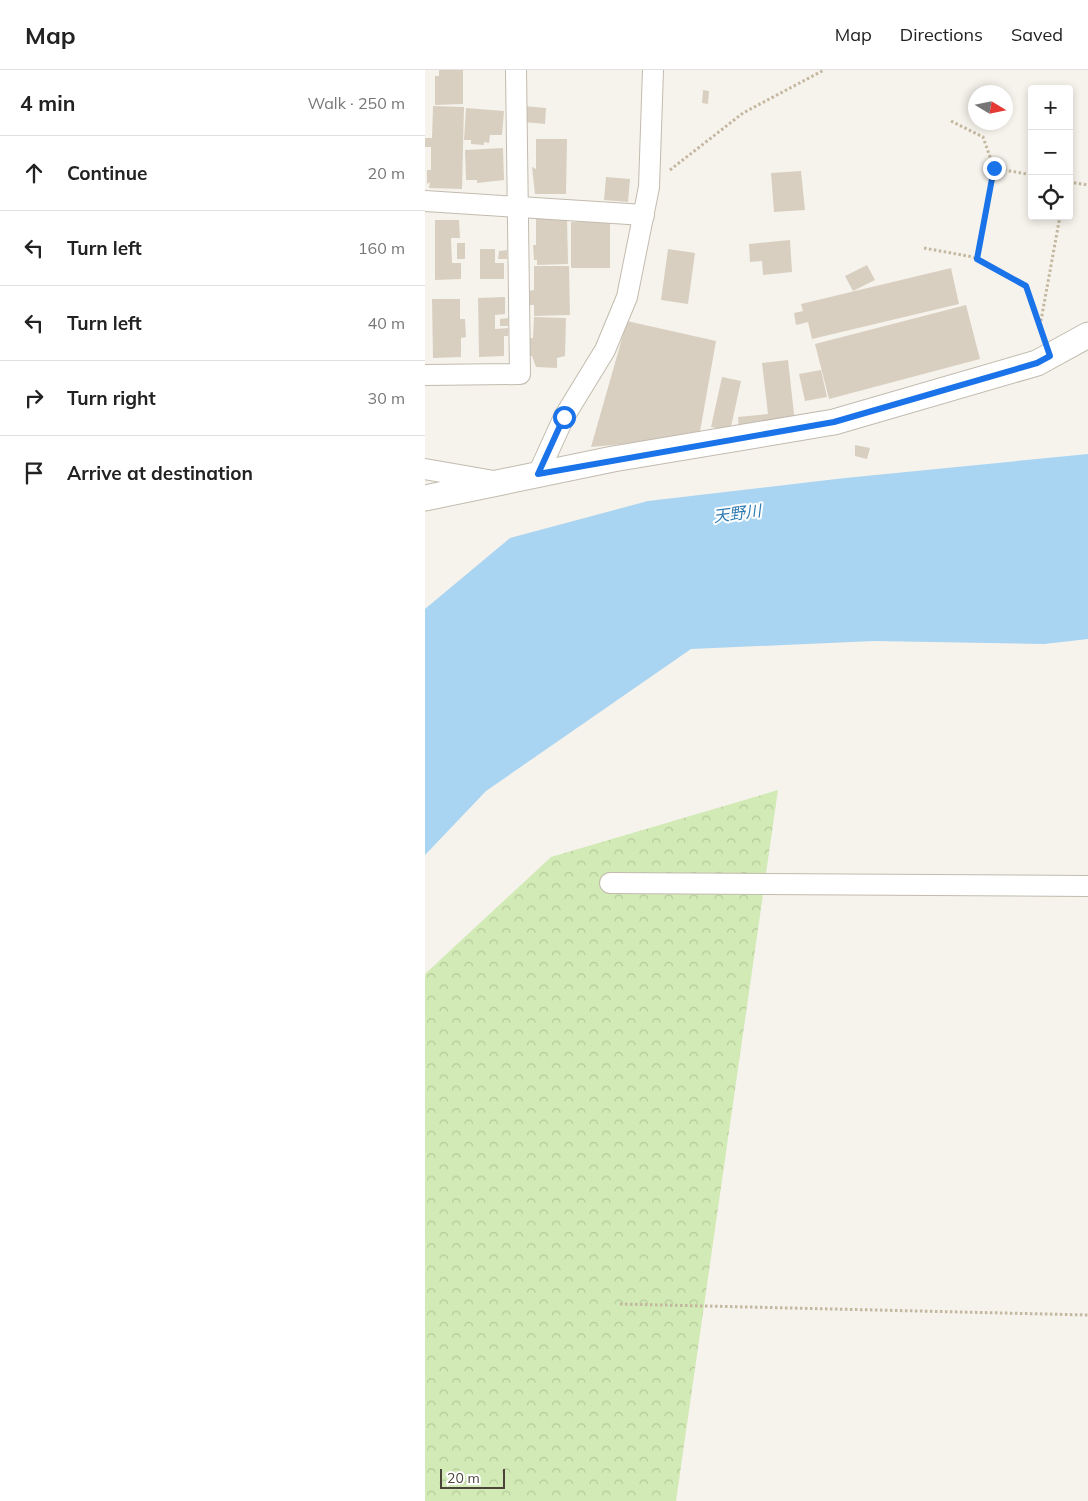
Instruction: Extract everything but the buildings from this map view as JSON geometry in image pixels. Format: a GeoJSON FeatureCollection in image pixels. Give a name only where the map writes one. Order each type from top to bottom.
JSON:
{"type":"FeatureCollection","features":[{"type":"Feature","properties":{"kind":"street"},"geometry":{"type":"LineString","coordinates":[[425,375],[520,374],[516,70]]}},
{"type":"Feature","properties":{"kind":"street"},"geometry":{"type":"LineString","coordinates":[[538,474],[564,417],[605,350],[627,297],[649,187],[653,70]]}},
{"type":"Feature","properties":{"kind":"street"},"geometry":{"type":"LineString","coordinates":[[425,201],[644,215]]}},
{"type":"Feature","properties":{"kind":"street"},"geometry":{"type":"LineString","coordinates":[[425,498],[538,474],[834,422],[1037,363],[1088,335]]}},
{"type":"Feature","properties":{"kind":"street"},"geometry":{"type":"LineString","coordinates":[[425,469],[499,482]]}},
{"type":"Feature","properties":{"kind":"street"},"geometry":{"type":"LineString","coordinates":[[609,883],[1088,886]]}},
{"type":"Feature","properties":{"kind":"path"},"geometry":{"type":"LineString","coordinates":[[649,187],[743,113],[824,70]]}},
{"type":"Feature","properties":{"kind":"path"},"geometry":{"type":"LineString","coordinates":[[951,120],[983,138],[994,168],[977,259]]}},
{"type":"Feature","properties":{"kind":"path"},"geometry":{"type":"LineString","coordinates":[[994,168],[1028,174]]}},
{"type":"Feature","properties":{"kind":"path"},"geometry":{"type":"LineString","coordinates":[[1073,183],[1088,185]]}},
{"type":"Feature","properties":{"kind":"path"},"geometry":{"type":"LineString","coordinates":[[1040,328],[1060,220]]}},
{"type":"Feature","properties":{"kind":"path"},"geometry":{"type":"LineString","coordinates":[[924,248],[977,259],[1026,286],[1050,356]]}},
{"type":"Feature","properties":{"kind":"path"},"geometry":{"type":"LineString","coordinates":[[620,1304],[1088,1315]]}},
{"type":"Feature","properties":{"kind":"green space"},"geometry":{"type":"Polygon","coordinates":[[[778,790],[676,1501],[425,1501],[425,974],[551,857],[778,790]]]}},
{"type":"Feature","properties":{"kind":"water","name":"天野川"},"geometry":{"type":"Polygon","coordinates":[[[1088,454],[1088,639],[1044,644],[874,641],[691,649],[486,791],[425,855],[425,609],[510,538],[648,501],[845,478],[1088,454]]]}},
{"type":"Feature","properties":{"kind":"route"},"geometry":{"type":"LineString","coordinates":[[564,417],[538,474],[613,459],[834,422],[1037,363],[1050,356],[1026,286],[977,259],[994,168]]}}]}
